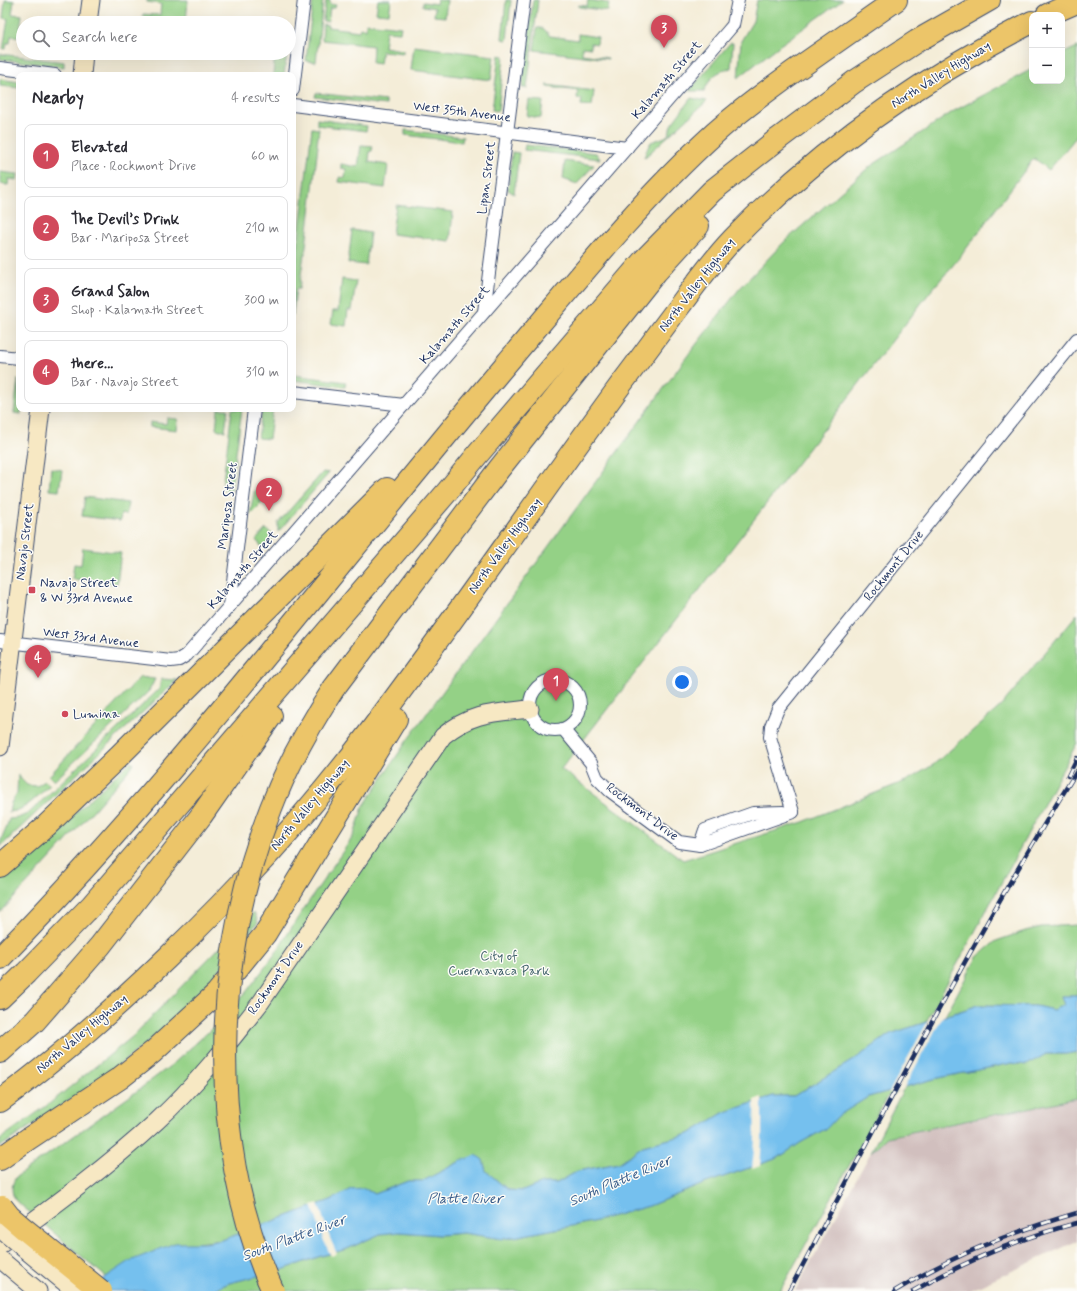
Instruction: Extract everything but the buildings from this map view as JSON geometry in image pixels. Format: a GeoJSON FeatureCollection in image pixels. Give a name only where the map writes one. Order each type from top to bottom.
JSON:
{"type":"FeatureCollection","features":[{"type":"Feature","properties":{"kind":"highway"},"geometry":{"type":"LineString","coordinates":[[0,958],[66,890],[139,806],[269,653],[472,404],[605,246],[676,170],[716,132],[748,105],[896,0]]}},
{"type":"Feature","properties":{"kind":"highway"},"geometry":{"type":"LineString","coordinates":[[0,998],[92,904],[342,615],[644,260],[712,191],[854,82],[917,41],[989,0]]}},
{"type":"Feature","properties":{"kind":"highway"},"geometry":{"type":"LineString","coordinates":[[1054,12],[1077,2]]}},
{"type":"Feature","properties":{"kind":"highway","name":"North Valley Highway"},"geometry":{"type":"LineString","coordinates":[[0,1101],[61,1053],[145,979],[278,845],[367,737],[578,443],[692,289],[731,241],[797,178],[864,125],[936,75],[1029,24]]}},
{"type":"Feature","properties":{"kind":"highway"},"geometry":{"type":"LineString","coordinates":[[273,1291],[253,1237],[240,1190],[230,1130],[226,1087],[229,983],[236,938],[246,887],[270,808],[288,767],[310,725],[348,669],[461,519],[656,272],[778,139]]}},
{"type":"Feature","properties":{"kind":"highway"},"geometry":{"type":"LineString","coordinates":[[0,866],[46,826],[120,755],[472,404]]}},
{"type":"Feature","properties":{"kind":"highway"},"geometry":{"type":"LineString","coordinates":[[0,1159],[120,1078],[153,1052],[217,993],[265,934],[478,583]]}},
{"type":"Feature","properties":{"kind":"highway"},"geometry":{"type":"LineString","coordinates":[[0,1052],[35,1020],[82,969],[118,924],[201,816],[342,615]]}},
{"type":"Feature","properties":{"kind":"highway"},"geometry":{"type":"LineString","coordinates":[[0,1172],[7,1161],[28,1139]]}},
{"type":"Feature","properties":{"kind":"highway"},"geometry":{"type":"LineString","coordinates":[[1,1205],[9,1216],[101,1291]]}},
{"type":"Feature","properties":{"kind":"street"},"geometry":{"type":"LineString","coordinates":[[89,16],[91,0]]}},
{"type":"Feature","properties":{"kind":"street"},"geometry":{"type":"LineString","coordinates":[[295,72],[304,0]]}},
{"type":"Feature","properties":{"kind":"street","name":"Lipan Street"},"geometry":{"type":"LineString","coordinates":[[484,312],[524,0]]}},
{"type":"Feature","properties":{"kind":"street","name":"Kalamath Street"},"geometry":{"type":"LineString","coordinates":[[179,660],[187,655],[230,606],[733,25],[738,0]]}},
{"type":"Feature","properties":{"kind":"street"},"geometry":{"type":"LineString","coordinates":[[82,72],[83,60]]}},
{"type":"Feature","properties":{"kind":"street"},"geometry":{"type":"LineString","coordinates":[[0,68],[31,72]]}},
{"type":"Feature","properties":{"kind":"street","name":"West 35th Avenue"},"geometry":{"type":"LineString","coordinates":[[296,105],[627,148]]}},
{"type":"Feature","properties":{"kind":"street","name":"Rockmont Drive"},"geometry":{"type":"LineString","coordinates":[[563,729],[591,763],[597,778],[610,791],[679,842],[700,845],[794,812],[770,737],[771,726],[778,709],[1077,339]]}},
{"type":"Feature","properties":{"kind":"street"},"geometry":{"type":"LineString","coordinates":[[0,356],[16,358]]}},
{"type":"Feature","properties":{"kind":"street"},"geometry":{"type":"LineString","coordinates":[[296,392],[404,405]]}},
{"type":"Feature","properties":{"kind":"street","name":"Navajo Street"},"geometry":{"type":"LineString","coordinates":[[0,747],[6,641],[41,412]]}},
{"type":"Feature","properties":{"kind":"street","name":"Mariposa Street"},"geometry":{"type":"LineString","coordinates":[[230,606],[254,412]]}},
{"type":"Feature","properties":{"kind":"street","name":"West 33rd Avenue"},"geometry":{"type":"LineString","coordinates":[[6,641],[171,662],[179,660]]}},
{"type":"Feature","properties":{"kind":"street"},"geometry":{"type":"LineString","coordinates":[[552,679],[568,682],[574,687],[578,694],[581,702],[577,718],[571,725],[563,729],[546,729],[538,724],[533,718],[530,709],[532,692],[544,681],[552,679]]}},
{"type":"Feature","properties":{"kind":"street","name":"Rockmont Drive"},"geometry":{"type":"LineString","coordinates":[[0,1245],[65,1197],[131,1143],[157,1120],[201,1074],[261,1002],[443,736],[454,727],[467,720],[486,714],[530,709]]}},
{"type":"Feature","properties":{"kind":"street"},"geometry":{"type":"LineString","coordinates":[[700,845],[705,830],[753,813],[794,812]]}},
{"type":"Feature","properties":{"kind":"street"},"geometry":{"type":"LineString","coordinates":[[723,824],[727,836]]}},
{"type":"Feature","properties":{"kind":"street"},"geometry":{"type":"LineString","coordinates":[[0,1229],[75,1291]]}},
{"type":"Feature","properties":{"kind":"street"},"geometry":{"type":"LineString","coordinates":[[0,1259],[38,1291]]}},
{"type":"Feature","properties":{"kind":"shaded area"},"geometry":{"type":"Polygon","coordinates":[[[1077,1098],[1077,1241],[969,1291],[795,1291],[871,1152],[887,1137],[1077,1098]]]}},
{"type":"Feature","properties":{"kind":"green space"},"geometry":{"type":"Polygon","coordinates":[[[5,0],[14,1],[12,14],[22,16],[16,16],[16,36],[11,36],[10,43],[7,43],[6,49],[3,49],[8,19],[3,18],[5,0]]]}},
{"type":"Feature","properties":{"kind":"green space"},"geometry":{"type":"Polygon","coordinates":[[[147,0],[188,0],[187,16],[143,16],[143,14],[160,15],[161,4],[147,2],[147,0]]]}},
{"type":"Feature","properties":{"kind":"green space"},"geometry":{"type":"Polygon","coordinates":[[[313,0],[323,0],[316,62],[306,61],[313,0]]]}},
{"type":"Feature","properties":{"kind":"green space"},"geometry":{"type":"Polygon","coordinates":[[[326,0],[330,0],[330,4],[336,5],[335,8],[330,8],[328,22],[323,21],[326,0]]]}},
{"type":"Feature","properties":{"kind":"green space"},"geometry":{"type":"Polygon","coordinates":[[[378,0],[391,0],[389,14],[376,13],[378,0]]]}},
{"type":"Feature","properties":{"kind":"green space"},"geometry":{"type":"Polygon","coordinates":[[[437,0],[447,0],[445,17],[434,16],[435,8],[423,6],[423,2],[436,4],[437,0]]]}},
{"type":"Feature","properties":{"kind":"green space"},"geometry":{"type":"Polygon","coordinates":[[[506,0],[511,0],[507,40],[502,39],[506,0]]]}},
{"type":"Feature","properties":{"kind":"green space"},"geometry":{"type":"Polygon","coordinates":[[[533,0],[538,0],[527,88],[522,88],[533,0]]]}},
{"type":"Feature","properties":{"kind":"green space"},"geometry":{"type":"Polygon","coordinates":[[[588,0],[609,3],[608,11],[579,7],[579,5],[587,6],[588,0]]]}},
{"type":"Feature","properties":{"kind":"green space"},"geometry":{"type":"Polygon","coordinates":[[[757,0],[843,0],[780,45],[738,78],[741,41],[753,21],[757,0]]]}},
{"type":"Feature","properties":{"kind":"green space"},"geometry":{"type":"Polygon","coordinates":[[[366,23],[401,27],[400,32],[386,31],[384,47],[403,50],[403,53],[382,51],[380,64],[372,63],[373,46],[322,40],[323,24],[328,25],[328,27],[359,31],[360,28],[366,29],[366,23]]]}},
{"type":"Feature","properties":{"kind":"green space"},"geometry":{"type":"Polygon","coordinates":[[[537,28],[543,28],[550,36],[578,40],[578,34],[598,37],[597,44],[591,43],[591,48],[582,47],[582,54],[608,59],[534,50],[537,28]]]}},
{"type":"Feature","properties":{"kind":"green space"},"geometry":{"type":"Polygon","coordinates":[[[730,43],[733,43],[731,68],[717,73],[709,82],[704,91],[689,91],[730,43]]]}},
{"type":"Feature","properties":{"kind":"green space"},"geometry":{"type":"Polygon","coordinates":[[[414,46],[494,56],[491,80],[411,70],[414,46]]]}},
{"type":"Feature","properties":{"kind":"green space","name":"City of Cuernavaca Park"},"geometry":{"type":"Polygon","coordinates":[[[1077,47],[1077,136],[1049,170],[1034,158],[960,257],[930,292],[561,769],[683,860],[803,822],[908,780],[933,765],[1001,706],[1077,614],[1077,743],[926,1022],[890,1034],[858,1057],[794,1096],[773,1096],[723,1113],[689,1134],[643,1146],[619,1163],[578,1171],[557,1183],[542,1183],[523,1191],[508,1190],[486,1171],[483,1160],[461,1161],[423,1181],[408,1181],[375,1194],[364,1188],[351,1189],[331,1200],[222,1240],[196,1243],[115,1272],[106,1277],[15,1200],[12,1188],[16,1177],[174,1063],[234,1007],[247,991],[275,954],[354,835],[363,807],[406,742],[688,355],[740,288],[785,241],[868,168],[954,111],[1029,71],[1029,84],[1065,84],[1065,53],[1077,47]]]}},
{"type":"Feature","properties":{"kind":"green space"},"geometry":{"type":"Polygon","coordinates":[[[0,54],[16,56],[16,60],[48,60],[64,62],[64,67],[0,59],[0,54]]]}},
{"type":"Feature","properties":{"kind":"green space"},"geometry":{"type":"Polygon","coordinates":[[[499,55],[504,56],[498,111],[492,110],[499,55]]]}},
{"type":"Feature","properties":{"kind":"green space"},"geometry":{"type":"Polygon","coordinates":[[[274,60],[286,60],[284,72],[273,72],[274,60]]]}},
{"type":"Feature","properties":{"kind":"green space"},"geometry":{"type":"Polygon","coordinates":[[[0,79],[16,82],[16,88],[0,86],[0,79]]]}},
{"type":"Feature","properties":{"kind":"green space"},"geometry":{"type":"Polygon","coordinates":[[[547,85],[594,91],[592,106],[581,105],[582,99],[577,98],[578,91],[547,87],[547,85]]]}},
{"type":"Feature","properties":{"kind":"green space"},"geometry":{"type":"Polygon","coordinates":[[[316,93],[386,101],[386,105],[315,97],[316,93]]]}},
{"type":"Feature","properties":{"kind":"green space"},"geometry":{"type":"Polygon","coordinates":[[[691,98],[707,101],[644,158],[651,142],[669,134],[671,125],[691,98]]]}},
{"type":"Feature","properties":{"kind":"green space"},"geometry":{"type":"Polygon","coordinates":[[[529,100],[543,101],[541,118],[527,116],[529,100]]]}},
{"type":"Feature","properties":{"kind":"green space"},"geometry":{"type":"Polygon","coordinates":[[[317,119],[367,126],[366,131],[317,125],[317,119]]]}},
{"type":"Feature","properties":{"kind":"green space"},"geometry":{"type":"Polygon","coordinates":[[[312,128],[319,129],[305,254],[299,289],[296,289],[296,260],[312,128]]]}},
{"type":"Feature","properties":{"kind":"green space"},"geometry":{"type":"Polygon","coordinates":[[[405,130],[463,137],[462,142],[405,135],[405,130]]]}},
{"type":"Feature","properties":{"kind":"green space"},"geometry":{"type":"Polygon","coordinates":[[[361,145],[373,146],[372,151],[370,151],[369,162],[388,165],[385,188],[339,182],[340,177],[345,178],[346,169],[341,168],[341,164],[358,167],[361,145]]]}},
{"type":"Feature","properties":{"kind":"green space"},"geometry":{"type":"Polygon","coordinates":[[[525,145],[596,153],[600,159],[524,150],[525,145]]]}},
{"type":"Feature","properties":{"kind":"green space"},"geometry":{"type":"Polygon","coordinates":[[[512,152],[519,153],[514,194],[508,190],[512,152]]]}},
{"type":"Feature","properties":{"kind":"green space"},"geometry":{"type":"Polygon","coordinates":[[[565,161],[594,165],[577,184],[563,179],[565,161]]]}},
{"type":"Feature","properties":{"kind":"green space"},"geometry":{"type":"Polygon","coordinates":[[[0,172],[16,174],[16,180],[9,179],[8,185],[0,184],[0,172]]]}},
{"type":"Feature","properties":{"kind":"green space"},"geometry":{"type":"Polygon","coordinates":[[[396,205],[453,212],[450,241],[392,234],[396,205]]]}},
{"type":"Feature","properties":{"kind":"green space"},"geometry":{"type":"Polygon","coordinates":[[[352,230],[370,233],[366,265],[348,263],[352,230]]]}},
{"type":"Feature","properties":{"kind":"green space"},"geometry":{"type":"Polygon","coordinates":[[[342,279],[356,281],[352,310],[348,310],[346,326],[331,324],[333,311],[338,311],[342,279]]]}},
{"type":"Feature","properties":{"kind":"green space"},"geometry":{"type":"Polygon","coordinates":[[[296,375],[346,382],[345,387],[296,380],[296,375]]]}},
{"type":"Feature","properties":{"kind":"green space"},"geometry":{"type":"Polygon","coordinates":[[[16,396],[16,412],[21,412],[21,414],[14,413],[16,396]]]}},
{"type":"Feature","properties":{"kind":"green space"},"geometry":{"type":"Polygon","coordinates":[[[218,412],[228,412],[225,431],[216,429],[218,412]]]}},
{"type":"Feature","properties":{"kind":"green space"},"geometry":{"type":"Polygon","coordinates":[[[232,412],[242,412],[231,490],[222,489],[232,412]]]}},
{"type":"Feature","properties":{"kind":"green space"},"geometry":{"type":"Polygon","coordinates":[[[262,412],[273,412],[269,439],[258,438],[262,412]]]}},
{"type":"Feature","properties":{"kind":"green space"},"geometry":{"type":"Polygon","coordinates":[[[167,418],[178,419],[177,430],[150,427],[150,422],[166,424],[167,418]]]}},
{"type":"Feature","properties":{"kind":"green space"},"geometry":{"type":"Polygon","coordinates":[[[51,468],[62,470],[59,491],[49,490],[51,468]]]}},
{"type":"Feature","properties":{"kind":"green space"},"geometry":{"type":"Polygon","coordinates":[[[323,472],[329,473],[278,532],[278,523],[323,472]]]}},
{"type":"Feature","properties":{"kind":"green space"},"geometry":{"type":"Polygon","coordinates":[[[263,485],[261,504],[250,515],[254,491],[263,485]]]}},
{"type":"Feature","properties":{"kind":"green space"},"geometry":{"type":"Polygon","coordinates":[[[85,497],[128,503],[126,515],[121,514],[120,521],[82,516],[85,497]]]}},
{"type":"Feature","properties":{"kind":"green space"},"geometry":{"type":"Polygon","coordinates":[[[266,529],[274,536],[266,546],[261,546],[256,540],[266,529]]]}},
{"type":"Feature","properties":{"kind":"green space"},"geometry":{"type":"Polygon","coordinates":[[[83,548],[121,553],[117,584],[72,579],[74,564],[81,565],[83,548]]]}},
{"type":"Feature","properties":{"kind":"green space"},"geometry":{"type":"Polygon","coordinates":[[[140,677],[155,679],[149,691],[54,781],[49,776],[140,677]]]}},
{"type":"Feature","properties":{"kind":"green space"},"geometry":{"type":"Polygon","coordinates":[[[162,679],[177,680],[0,847],[9,819],[18,818],[29,813],[159,689],[162,679]]]}},
{"type":"Feature","properties":{"kind":"green space"},"geometry":{"type":"Polygon","coordinates":[[[130,762],[134,764],[0,913],[0,879],[41,845],[130,762]]]}},
{"type":"Feature","properties":{"kind":"green space"},"geometry":{"type":"Polygon","coordinates":[[[18,774],[27,785],[37,786],[45,781],[50,785],[26,806],[9,812],[11,803],[17,793],[18,774]]]}},
{"type":"Feature","properties":{"kind":"green space"},"geometry":{"type":"Polygon","coordinates":[[[254,912],[258,922],[229,959],[176,1017],[135,1053],[0,1147],[0,1139],[49,1104],[132,1037],[254,912]]]}},
{"type":"Feature","properties":{"kind":"green space"},"geometry":{"type":"Polygon","coordinates":[[[1077,925],[1077,996],[1061,996],[1064,1005],[1053,1010],[1036,1006],[979,1005],[945,1016],[977,957],[996,941],[1041,927],[1077,925]]]}},
{"type":"Feature","properties":{"kind":"green space"},"geometry":{"type":"Polygon","coordinates":[[[1077,1052],[1077,1098],[887,1137],[871,1152],[904,1088],[887,1097],[780,1291],[211,1291],[229,1283],[282,1270],[318,1257],[347,1249],[380,1234],[399,1232],[440,1235],[463,1233],[503,1239],[592,1222],[649,1206],[703,1184],[778,1158],[800,1143],[827,1128],[839,1115],[868,1097],[934,1079],[1012,1063],[1027,1065],[1046,1054],[1066,1054],[1077,1052]]]}},
{"type":"Feature","properties":{"kind":"water","name":"Platte River"},"geometry":{"type":"Polygon","coordinates":[[[1061,996],[1077,996],[1077,1052],[1066,1054],[1046,1054],[1027,1065],[1012,1063],[934,1079],[868,1097],[838,1116],[827,1128],[800,1143],[778,1158],[703,1184],[649,1206],[592,1222],[503,1239],[463,1233],[440,1235],[399,1232],[380,1234],[347,1249],[318,1257],[282,1270],[229,1283],[211,1291],[87,1291],[130,1261],[175,1243],[205,1243],[222,1240],[331,1200],[351,1189],[364,1188],[375,1194],[408,1181],[423,1181],[461,1161],[476,1155],[483,1160],[486,1171],[508,1190],[523,1191],[542,1183],[557,1183],[578,1171],[619,1163],[643,1146],[689,1134],[723,1113],[773,1096],[794,1096],[858,1057],[890,1034],[979,1005],[1036,1006],[1053,1010],[1064,1005],[1061,996]]]}},
{"type":"Feature","properties":{"kind":"pier"},"geometry":{"type":"Polygon","coordinates":[[[944,1014],[903,1090],[888,1094],[929,1019],[944,1014]]]}},
{"type":"Feature","properties":{"kind":"pier"},"geometry":{"type":"Polygon","coordinates":[[[762,1097],[762,1139],[760,1166],[752,1169],[755,1141],[754,1100],[762,1097]]]}},
{"type":"Feature","properties":{"kind":"pier"},"geometry":{"type":"Polygon","coordinates":[[[318,1203],[337,1254],[331,1256],[323,1239],[312,1205],[318,1203]]]}},
{"type":"Feature","properties":{"kind":"railway"},"geometry":{"type":"LineString","coordinates":[[1068,776],[1077,758]]}},
{"type":"Feature","properties":{"kind":"railway"},"geometry":{"type":"LineString","coordinates":[[789,1291],[928,1028],[1038,834],[1077,771]]}},
{"type":"Feature","properties":{"kind":"railway"},"geometry":{"type":"LineString","coordinates":[[895,1291],[939,1266],[983,1246],[1029,1228],[1077,1213]]}},
{"type":"Feature","properties":{"kind":"railway"},"geometry":{"type":"LineString","coordinates":[[913,1291],[952,1270],[1013,1243],[1077,1223]]}},
{"type":"Feature","properties":{"kind":"place","name":"Grand Salon"},"geometry":{"type":"Point","coordinates":[664,48]}},
{"type":"Feature","properties":{"kind":"place","name":"The Devil’s Drink"},"geometry":{"type":"Point","coordinates":[269,511]}},
{"type":"Feature","properties":{"kind":"place","name":"Navajo Street & W 33rd Avenue"},"geometry":{"type":"Point","coordinates":[32,590]}},
{"type":"Feature","properties":{"kind":"place","name":"there..."},"geometry":{"type":"Point","coordinates":[38,678]}},
{"type":"Feature","properties":{"kind":"place","name":"Elevated"},"geometry":{"type":"Point","coordinates":[556,701]}},
{"type":"Feature","properties":{"kind":"place","name":"Lumina"},"geometry":{"type":"Point","coordinates":[65,714]}},
{"type":"Feature","properties":{"kind":"water label","name":"South Platte River"},"geometry":{"type":"Point","coordinates":[620,1181]}},
{"type":"Feature","properties":{"kind":"water label","name":"South Platte River"},"geometry":{"type":"Point","coordinates":[294,1238]}}]}
